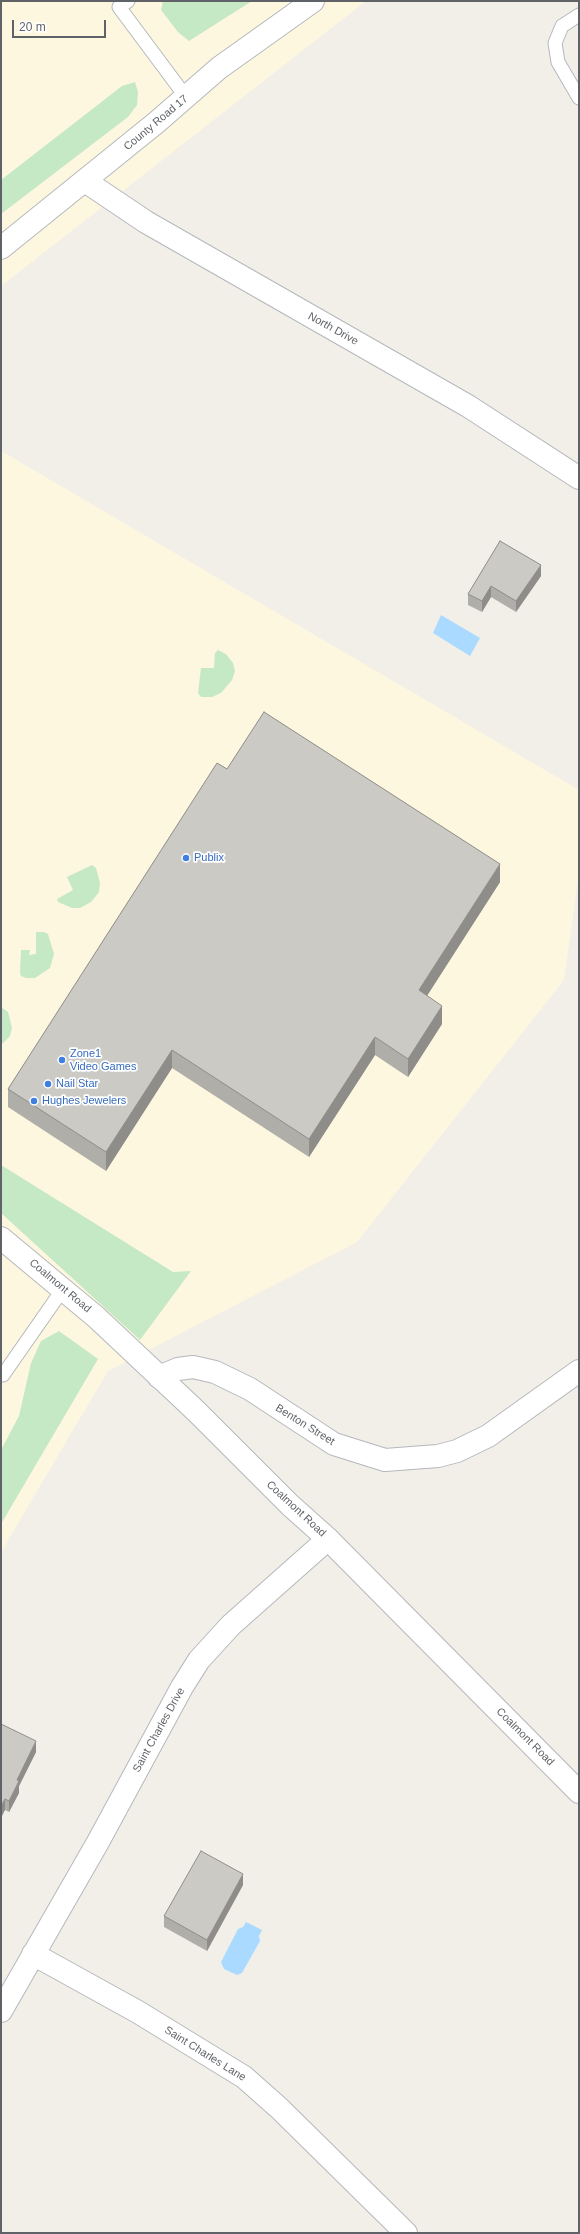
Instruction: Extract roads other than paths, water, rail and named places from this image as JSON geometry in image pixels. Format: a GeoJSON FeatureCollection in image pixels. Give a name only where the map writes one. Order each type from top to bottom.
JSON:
{"type":"FeatureCollection","features":[{"type":"Feature","properties":{"kind":"street","name":"County Road 17"},"geometry":{"type":"LineString","coordinates":[[1,248],[86,181],[219,68],[313,1]]}},
{"type":"Feature","properties":{"kind":"street","name":"North Drive"},"geometry":{"type":"LineString","coordinates":[[86,181],[146,222],[468,406],[579,478]]}},
{"type":"Feature","properties":{"kind":"street","name":"Coalmont Road"},"geometry":{"type":"LineString","coordinates":[[1,1238],[96,1317],[196,1411],[290,1505],[328,1539],[579,1792]]}},
{"type":"Feature","properties":{"kind":"street","name":"Benton Street"},"geometry":{"type":"LineString","coordinates":[[159,1377],[178,1369],[193,1367],[215,1372],[250,1389],[334,1444],[385,1460],[438,1456],[457,1451],[488,1436],[579,1371]]}},
{"type":"Feature","properties":{"kind":"street","name":"Saint Charles Drive"},"geometry":{"type":"LineString","coordinates":[[1,2011],[199,1660],[230,1625],[328,1539]]}},
{"type":"Feature","properties":{"kind":"street","name":"Saint Charles Lane"},"geometry":{"type":"LineString","coordinates":[[33,1954],[138,2012],[244,2077],[279,2108],[406,2233]]}},
{"type":"Feature","properties":{"kind":"lane"},"geometry":{"type":"LineString","coordinates":[[120,3],[186,97]]}},
{"type":"Feature","properties":{"kind":"lane"},"geometry":{"type":"LineString","coordinates":[[579,14],[562,26],[555,43],[558,62],[579,98]]}},
{"type":"Feature","properties":{"kind":"lane"},"geometry":{"type":"LineString","coordinates":[[1,1374],[3,1375],[63,1289]]}},
{"type":"Feature","properties":{"kind":"water"},"geometry":{"type":"Polygon","coordinates":[[[441,615],[480,638],[470,656],[433,633],[441,615]]]}},
{"type":"Feature","properties":{"kind":"water"},"geometry":{"type":"Polygon","coordinates":[[[246,1922],[262,1930],[259,1936],[260,1941],[242,1973],[237,1975],[224,1969],[221,1962],[238,1929],[243,1927],[246,1922]]]}},
{"type":"Feature","properties":{"kind":"place","name":"Publix"},"geometry":{"type":"Point","coordinates":[186,858]}},
{"type":"Feature","properties":{"kind":"place","name":"Zone1 Video Games"},"geometry":{"type":"Point","coordinates":[62,1060]}},
{"type":"Feature","properties":{"kind":"place","name":"Nail Star"},"geometry":{"type":"Point","coordinates":[48,1084]}},
{"type":"Feature","properties":{"kind":"place","name":"Hughes Jewelers"},"geometry":{"type":"Point","coordinates":[34,1101]}}]}
